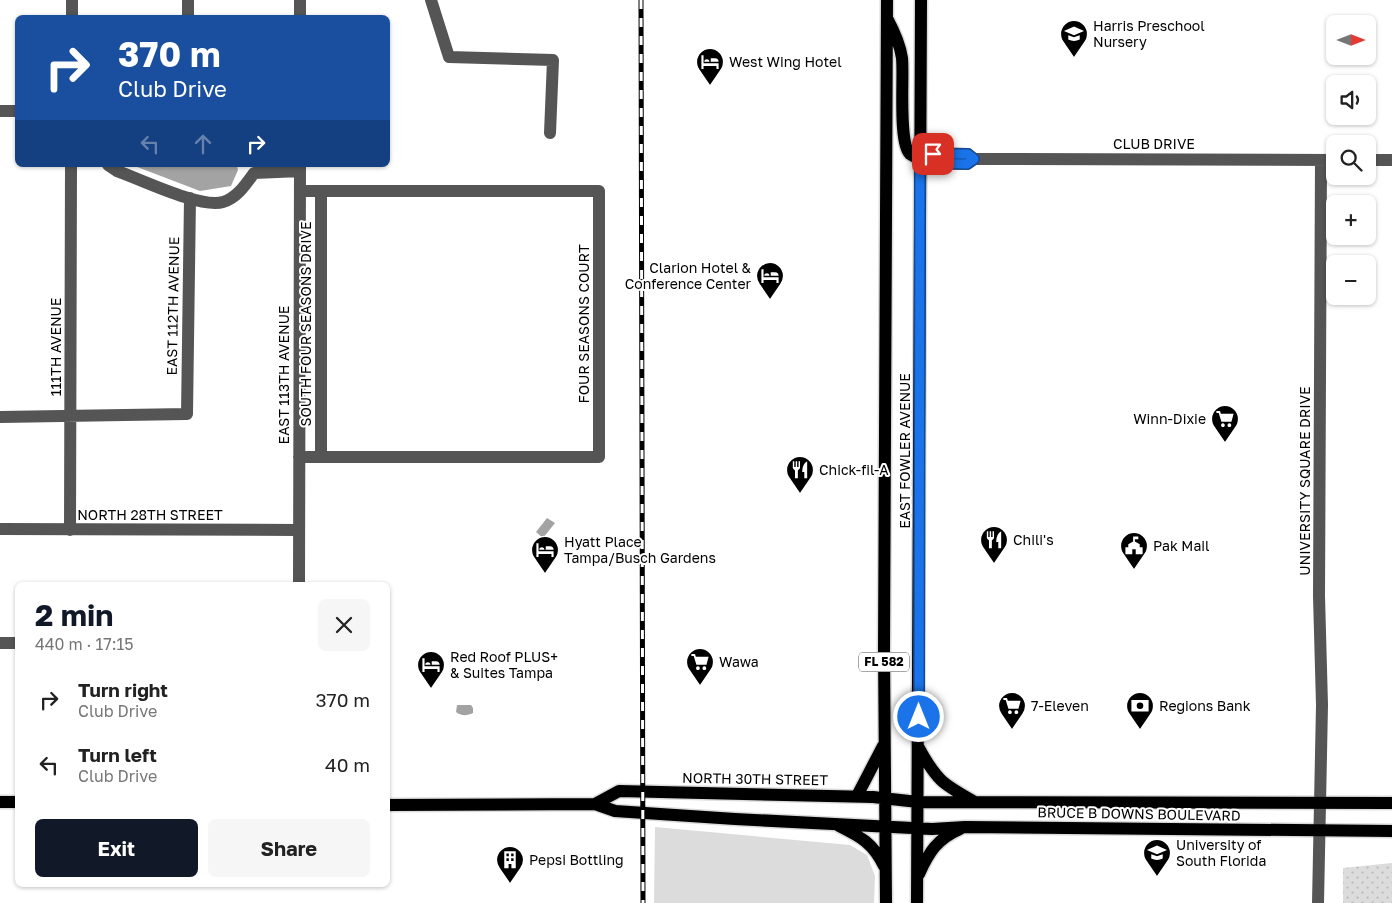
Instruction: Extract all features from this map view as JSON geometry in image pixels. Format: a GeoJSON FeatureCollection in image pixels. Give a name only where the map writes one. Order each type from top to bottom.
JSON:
{"type":"FeatureCollection","features":[{"type":"Feature","properties":{"kind":"main road","name":"EAST FOWLER AVENUE"},"geometry":{"type":"LineString","coordinates":[[886,0],[886,903]]}},
{"type":"Feature","properties":{"kind":"main road","name":"EAST FOWLER AVENUE"},"geometry":{"type":"LineString","coordinates":[[917,903],[921,0]]}},
{"type":"Feature","properties":{"kind":"main road"},"geometry":{"type":"LineString","coordinates":[[886,16],[896,36],[902,58],[903,128],[906,147],[911,155],[920,159]]}},
{"type":"Feature","properties":{"kind":"main road"},"geometry":{"type":"LineString","coordinates":[[857,796],[868,778],[885,741]]}},
{"type":"Feature","properties":{"kind":"main road"},"geometry":{"type":"LineString","coordinates":[[918,746],[938,779],[946,786],[976,802]]}},
{"type":"Feature","properties":{"kind":"main road","name":"NORTH 30TH STREET"},"geometry":{"type":"LineString","coordinates":[[595,804],[619,791],[857,796],[918,802]]}},
{"type":"Feature","properties":{"kind":"main road"},"geometry":{"type":"LineString","coordinates":[[0,802],[15,802]]}},
{"type":"Feature","properties":{"kind":"main road","name":"BRUCE B DOWNS BOULEVARD"},"geometry":{"type":"LineString","coordinates":[[918,802],[1392,803]]}},
{"type":"Feature","properties":{"kind":"main road","name":"NORTH 30TH STREET"},"geometry":{"type":"LineString","coordinates":[[390,805],[595,804],[615,811],[886,826]]}},
{"type":"Feature","properties":{"kind":"main road"},"geometry":{"type":"LineString","coordinates":[[834,824],[863,838],[878,854],[886,869]]}},
{"type":"Feature","properties":{"kind":"main road","name":"BRUCE B DOWNS BOULEVARD"},"geometry":{"type":"LineString","coordinates":[[886,826],[918,828],[1392,831]]}},
{"type":"Feature","properties":{"kind":"main road"},"geometry":{"type":"LineString","coordinates":[[917,878],[927,856],[937,844],[948,834],[965,827]]}},
{"type":"Feature","properties":{"kind":"street"},"geometry":{"type":"LineString","coordinates":[[72,0],[72,15]]}},
{"type":"Feature","properties":{"kind":"street"},"geometry":{"type":"LineString","coordinates":[[188,0],[188,15]]}},
{"type":"Feature","properties":{"kind":"street"},"geometry":{"type":"LineString","coordinates":[[300,0],[300,15]]}},
{"type":"Feature","properties":{"kind":"street"},"geometry":{"type":"LineString","coordinates":[[431,0],[449,57],[553,60],[550,133]]}},
{"type":"Feature","properties":{"kind":"street"},"geometry":{"type":"LineString","coordinates":[[0,111],[15,111]]}},
{"type":"Feature","properties":{"kind":"street","name":"CLUB DRIVE"},"geometry":{"type":"LineString","coordinates":[[920,159],[933,154],[968,154],[974,159],[1326,160]]}},
{"type":"Feature","properties":{"kind":"street","name":"UNIVERSITY SQUARE DRIVE"},"geometry":{"type":"LineString","coordinates":[[1318,903],[1322,705],[1319,596],[1321,160]]}},
{"type":"Feature","properties":{"kind":"street"},"geometry":{"type":"LineString","coordinates":[[1376,160],[1392,160]]}},
{"type":"Feature","properties":{"kind":"street","name":"111TH AVENUE"},"geometry":{"type":"LineString","coordinates":[[70,530],[71,167]]}},
{"type":"Feature","properties":{"kind":"street"},"geometry":{"type":"LineString","coordinates":[[111,167],[117,171],[190,198],[207,202],[224,202],[240,191],[253,169],[300,168]]}},
{"type":"Feature","properties":{"kind":"street","name":"EAST 113TH AVENUE"},"geometry":{"type":"LineString","coordinates":[[299,582],[300,168]]}},
{"type":"Feature","properties":{"kind":"street","name":"FOUR SEASONS COURT"},"geometry":{"type":"LineString","coordinates":[[299,457],[599,457],[599,191],[300,191]]}},
{"type":"Feature","properties":{"kind":"street","name":"SOUTH FOUR SEASONS DRIVE"},"geometry":{"type":"LineString","coordinates":[[321,191],[321,457]]}},
{"type":"Feature","properties":{"kind":"street","name":"EAST 112TH AVENUE"},"geometry":{"type":"LineString","coordinates":[[71,415],[187,414],[190,198]]}},
{"type":"Feature","properties":{"kind":"street"},"geometry":{"type":"LineString","coordinates":[[0,417],[71,415]]}},
{"type":"Feature","properties":{"kind":"street","name":"NORTH 28TH STREET"},"geometry":{"type":"LineString","coordinates":[[0,530],[299,530]]}},
{"type":"Feature","properties":{"kind":"street"},"geometry":{"type":"LineString","coordinates":[[0,643],[15,643]]}},
{"type":"Feature","properties":{"kind":"shaded area"},"geometry":{"type":"Polygon","coordinates":[[[137,167],[237,167],[238,170],[231,186],[200,191],[137,167]]]}},
{"type":"Feature","properties":{"kind":"shaded area"},"geometry":{"type":"Polygon","coordinates":[[[547,518],[555,523],[543,538],[536,532],[547,518]]]}},
{"type":"Feature","properties":{"kind":"shaded area"},"geometry":{"type":"Polygon","coordinates":[[[457,705],[471,705],[473,713],[464,715],[456,712],[457,705]]]}},
{"type":"Feature","properties":{"kind":"shaded area"},"geometry":{"type":"Polygon","coordinates":[[[655,827],[850,845],[867,855],[875,876],[874,903],[654,903],[655,827]]]}},
{"type":"Feature","properties":{"kind":"shaded area"},"geometry":{"type":"Polygon","coordinates":[[[1392,863],[1392,903],[1343,903],[1343,868],[1392,863]]]}},
{"type":"Feature","properties":{"kind":"railway"},"geometry":{"type":"LineString","coordinates":[[641,0],[643,903]]}},
{"type":"Feature","properties":{"kind":"place","name":"Harris Preschool Nursery"},"geometry":{"type":"Point","coordinates":[1074,58]}},
{"type":"Feature","properties":{"kind":"place","name":"West Wing Hotel"},"geometry":{"type":"Point","coordinates":[710,86]}},
{"type":"Feature","properties":{"kind":"place","name":"Clarion Hotel & Conference Center"},"geometry":{"type":"Point","coordinates":[770,300]}},
{"type":"Feature","properties":{"kind":"place","name":"Winn-Dixie"},"geometry":{"type":"Point","coordinates":[1225,443]}},
{"type":"Feature","properties":{"kind":"place","name":"Chick-fil-A"},"geometry":{"type":"Point","coordinates":[800,494]}},
{"type":"Feature","properties":{"kind":"place","name":"Chili's"},"geometry":{"type":"Point","coordinates":[994,564]}},
{"type":"Feature","properties":{"kind":"place","name":"Pak Mail"},"geometry":{"type":"Point","coordinates":[1134,570]}},
{"type":"Feature","properties":{"kind":"place","name":"Hyatt Place Tampa/Busch Gardens"},"geometry":{"type":"Point","coordinates":[545,574]}},
{"type":"Feature","properties":{"kind":"place","name":"Wawa"},"geometry":{"type":"Point","coordinates":[700,686]}},
{"type":"Feature","properties":{"kind":"place","name":"Red Roof PLUS+ & Suites Tampa"},"geometry":{"type":"Point","coordinates":[431,689]}},
{"type":"Feature","properties":{"kind":"place","name":"7-Eleven"},"geometry":{"type":"Point","coordinates":[1012,730]}},
{"type":"Feature","properties":{"kind":"place","name":"Regions Bank"},"geometry":{"type":"Point","coordinates":[1140,730]}},
{"type":"Feature","properties":{"kind":"place","name":"University of South Florida"},"geometry":{"type":"Point","coordinates":[1157,877]}},
{"type":"Feature","properties":{"kind":"place","name":"Pepsi Bottling"},"geometry":{"type":"Point","coordinates":[510,884]}},
{"type":"Feature","properties":{"kind":"route"},"geometry":{"type":"LineString","coordinates":[[919,717],[920,159],[932,163],[967,164],[974,159],[968,154],[933,154]]}}]}
